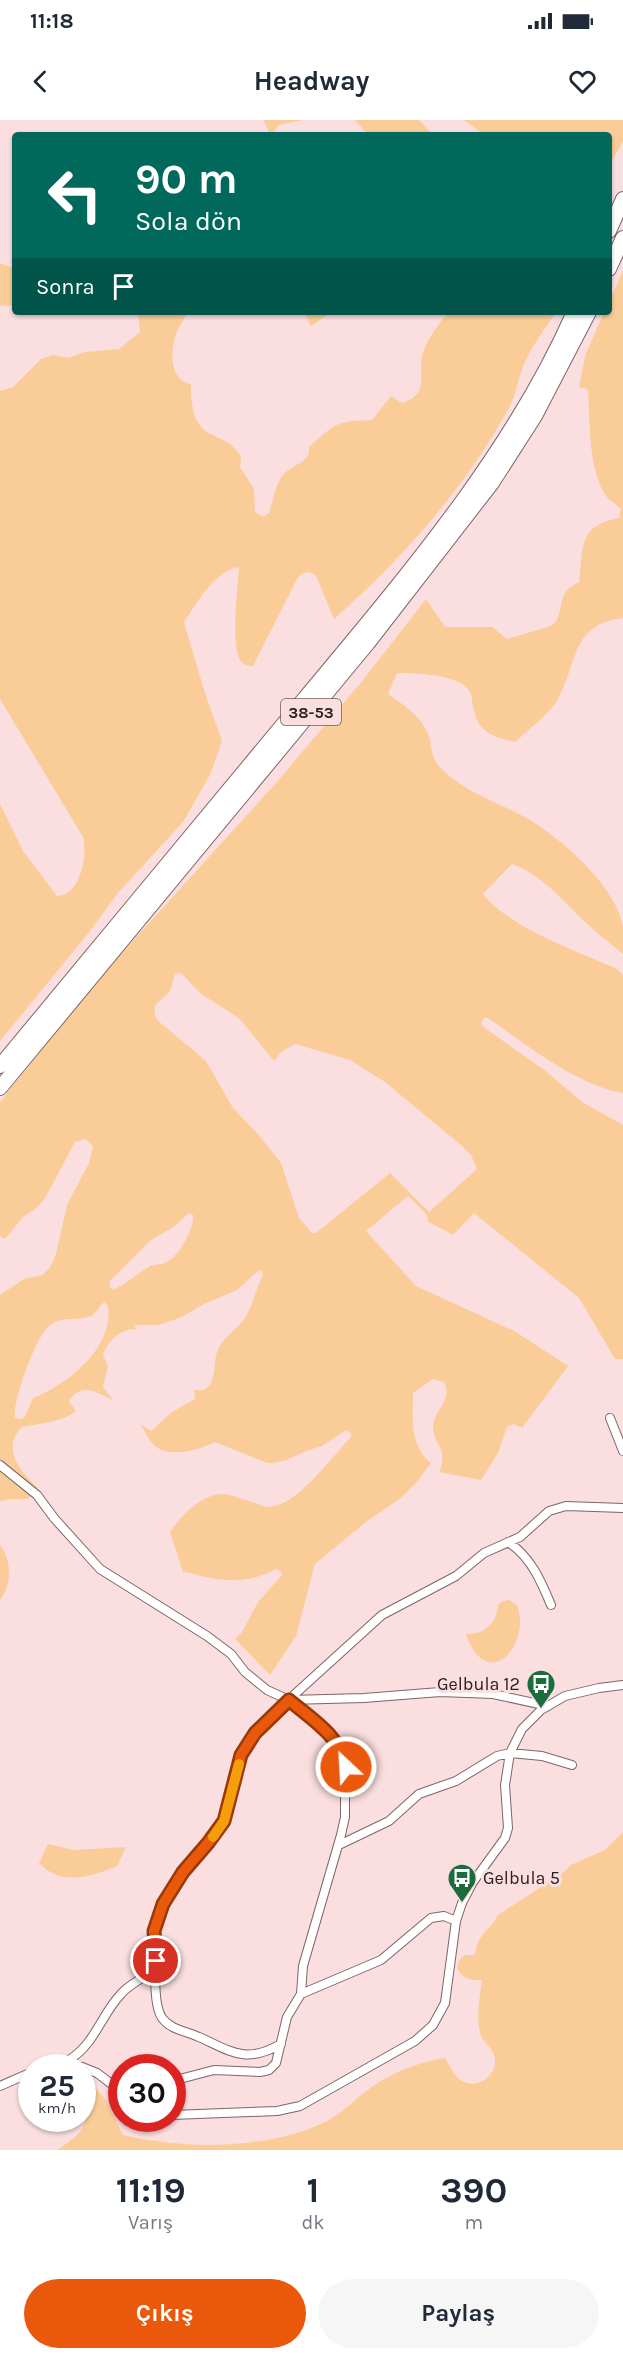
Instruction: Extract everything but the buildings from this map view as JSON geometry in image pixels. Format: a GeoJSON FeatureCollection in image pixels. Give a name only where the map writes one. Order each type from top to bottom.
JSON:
{"type":"FeatureCollection","features":[{"type":"Feature","properties":{"kind":"highway"},"geometry":{"type":"LineString","coordinates":[[612,224],[623,199]]}},
{"type":"Feature","properties":{"kind":"highway"},"geometry":{"type":"LineString","coordinates":[[612,262],[623,238]]}},
{"type":"Feature","properties":{"kind":"highway","name":"38-53"},"geometry":{"type":"LineString","coordinates":[[0,1066],[350,644],[482,476],[560,344],[573,315]]}},
{"type":"Feature","properties":{"kind":"highway","name":"38-53"},"geometry":{"type":"LineString","coordinates":[[0,1088],[368,643],[492,483],[535,416],[587,315]]}},
{"type":"Feature","properties":{"kind":"street"},"geometry":{"type":"LineString","coordinates":[[609,1418],[623,1451]]}},
{"type":"Feature","properties":{"kind":"street"},"geometry":{"type":"LineString","coordinates":[[0,1465],[37,1495],[54,1518],[100,1569],[207,1636],[231,1654],[245,1672],[267,1690],[289,1700],[327,1732],[345,1759],[345,1817],[339,1845],[303,1966],[301,1994],[287,2018],[276,2063],[265,2072],[214,2070],[186,2077]]}},
{"type":"Feature","properties":{"kind":"street"},"geometry":{"type":"LineString","coordinates":[[281,2044],[268,2052],[252,2056],[237,2055],[168,2025],[160,2012],[154,1967],[156,1961],[154,1931],[163,1904],[183,1872],[224,1821],[241,1755],[255,1733],[382,1615],[456,1576],[484,1553],[520,1537],[549,1511],[566,1506],[623,1508]]}},
{"type":"Feature","properties":{"kind":"street"},"geometry":{"type":"LineString","coordinates":[[508,1542],[519,1548],[537,1573],[551,1605]]}},
{"type":"Feature","properties":{"kind":"street"},"geometry":{"type":"LineString","coordinates":[[186,2114],[277,2110],[300,2106],[415,2041],[433,2025],[445,2003],[456,1921],[462,1903],[473,1882],[506,1838],[508,1828],[505,1785],[510,1753],[522,1729],[548,1706],[565,1696],[623,1685]]}},
{"type":"Feature","properties":{"kind":"street"},"geometry":{"type":"LineString","coordinates":[[289,1700],[364,1698],[440,1692],[493,1694],[548,1706]]}},
{"type":"Feature","properties":{"kind":"street"},"geometry":{"type":"LineString","coordinates":[[339,1845],[372,1827],[389,1821],[418,1794],[456,1781],[497,1756],[510,1753],[542,1756],[573,1765]]}},
{"type":"Feature","properties":{"kind":"street"},"geometry":{"type":"LineString","coordinates":[[301,1994],[381,1960],[431,1918],[444,1916],[456,1921]]}},
{"type":"Feature","properties":{"kind":"street"},"geometry":{"type":"LineString","coordinates":[[76,2054],[86,2046],[100,2027],[109,2007],[124,1990],[154,1967]]}},
{"type":"Feature","properties":{"kind":"street"},"geometry":{"type":"LineString","coordinates":[[96,2073],[108,2082]]}},
{"type":"Feature","properties":{"kind":"street"},"geometry":{"type":"LineString","coordinates":[[0,2086],[18,2078]]}},
{"type":"Feature","properties":{"kind":"shaded area"},"geometry":{"type":"Polygon","coordinates":[[[263,120],[303,120],[279,125],[273,132],[269,132],[263,120]]]}},
{"type":"Feature","properties":{"kind":"shaded area"},"geometry":{"type":"Polygon","coordinates":[[[355,120],[419,120],[430,132],[365,132],[355,120]]]}},
{"type":"Feature","properties":{"kind":"shaded area"},"geometry":{"type":"Polygon","coordinates":[[[464,120],[623,120],[623,142],[612,160],[612,132],[480,132],[464,120]]]}},
{"type":"Feature","properties":{"kind":"shaded area"},"geometry":{"type":"Polygon","coordinates":[[[0,263],[12,268],[12,305],[0,306],[0,263]]]}},
{"type":"Feature","properties":{"kind":"shaded area"},"geometry":{"type":"Polygon","coordinates":[[[623,271],[623,618],[594,628],[585,637],[578,647],[558,699],[544,716],[515,742],[493,735],[482,727],[475,715],[469,691],[454,680],[435,675],[397,673],[388,694],[422,723],[429,736],[434,759],[439,766],[457,782],[521,815],[551,834],[583,862],[597,878],[618,911],[623,927],[623,954],[586,923],[549,887],[532,874],[512,864],[483,894],[510,918],[527,928],[617,969],[623,975],[623,1093],[588,1082],[552,1063],[488,1018],[484,1018],[481,1023],[482,1026],[547,1072],[582,1102],[623,1125],[623,1359],[615,1359],[579,1298],[474,1213],[453,1235],[429,1222],[426,1214],[408,1196],[366,1231],[416,1286],[516,1332],[568,1366],[522,1428],[514,1424],[507,1427],[498,1453],[481,1480],[439,1472],[443,1457],[433,1432],[433,1426],[445,1399],[444,1382],[433,1379],[413,1393],[416,1440],[424,1456],[431,1463],[401,1498],[367,1521],[315,1564],[296,1636],[270,1675],[235,1639],[242,1632],[258,1602],[282,1575],[281,1571],[276,1569],[259,1576],[233,1580],[215,1579],[183,1572],[170,1532],[193,1506],[217,1494],[225,1494],[268,1507],[287,1501],[317,1476],[351,1437],[351,1433],[346,1430],[322,1446],[287,1460],[267,1463],[215,1442],[184,1452],[168,1452],[154,1445],[140,1424],[151,1431],[172,1412],[195,1399],[194,1390],[203,1390],[208,1387],[213,1376],[218,1349],[249,1311],[263,1275],[259,1270],[237,1290],[204,1304],[182,1317],[159,1325],[134,1325],[137,1329],[115,1336],[103,1355],[108,1366],[103,1387],[114,1401],[90,1390],[79,1391],[69,1401],[76,1411],[70,1415],[50,1422],[22,1427],[13,1443],[15,1459],[25,1475],[38,1488],[28,1499],[0,1501],[0,1295],[24,1279],[43,1275],[51,1266],[67,1205],[89,1163],[93,1146],[86,1139],[75,1142],[44,1200],[23,1217],[5,1239],[0,1236],[0,1102],[102,975],[276,783],[363,680],[426,599],[445,627],[492,627],[507,639],[550,626],[556,622],[564,595],[567,590],[579,582],[583,548],[589,533],[596,526],[619,518],[621,509],[607,497],[596,474],[591,446],[588,391],[585,388],[579,388],[585,356],[603,315],[612,315],[612,295],[623,271]],[[175,974],[171,988],[156,1005],[157,1020],[206,1061],[233,1108],[281,1163],[299,1218],[312,1233],[316,1233],[390,1173],[429,1212],[477,1169],[471,1155],[462,1146],[385,1082],[350,1060],[295,1044],[281,1052],[274,1061],[239,1018],[201,994],[182,974],[175,974]],[[189,1213],[175,1226],[151,1240],[110,1281],[110,1288],[115,1289],[149,1266],[170,1260],[188,1235],[193,1221],[193,1215],[189,1213]],[[104,1302],[92,1316],[66,1319],[51,1324],[45,1330],[21,1384],[15,1418],[25,1417],[33,1398],[47,1392],[74,1374],[96,1350],[104,1336],[108,1321],[108,1306],[104,1302]]]}},
{"type":"Feature","properties":{"kind":"shaded area"},"geometry":{"type":"Polygon","coordinates":[[[138,315],[186,315],[174,341],[172,356],[175,371],[179,377],[191,384],[192,406],[200,425],[231,445],[241,456],[240,467],[254,489],[255,512],[263,517],[269,513],[282,476],[304,460],[309,453],[309,447],[331,428],[351,421],[372,420],[391,396],[402,403],[417,394],[421,382],[423,352],[434,331],[447,315],[554,315],[528,355],[508,410],[472,468],[430,522],[384,572],[334,619],[316,576],[304,573],[297,579],[253,666],[249,666],[241,661],[236,643],[235,616],[239,567],[222,574],[201,597],[184,622],[222,741],[210,775],[183,822],[118,893],[87,935],[0,1041],[0,804],[23,851],[57,896],[65,894],[77,883],[83,864],[84,845],[83,837],[0,699],[0,391],[13,387],[41,359],[53,355],[68,358],[85,352],[119,349],[140,332],[138,315]]]}},
{"type":"Feature","properties":{"kind":"shaded area"},"geometry":{"type":"Polygon","coordinates":[[[306,315],[327,315],[311,326],[306,315]]]}},
{"type":"Feature","properties":{"kind":"shaded area"},"geometry":{"type":"Polygon","coordinates":[[[0,1545],[7,1558],[9,1572],[7,1587],[0,1600],[0,1545]]]}},
{"type":"Feature","properties":{"kind":"shaded area"},"geometry":{"type":"Polygon","coordinates":[[[509,1600],[517,1605],[520,1620],[513,1648],[505,1657],[495,1662],[485,1661],[475,1652],[466,1634],[473,1634],[488,1627],[495,1617],[498,1605],[509,1600]]]}},
{"type":"Feature","properties":{"kind":"shaded area"},"geometry":{"type":"Polygon","coordinates":[[[623,1832],[623,2150],[57,2150],[79,2132],[96,2132],[96,2088],[108,2105],[108,2132],[122,2132],[123,2135],[147,2140],[200,2145],[255,2142],[306,2130],[334,2117],[384,2079],[413,2066],[434,2060],[445,2058],[456,2076],[464,2082],[470,2084],[482,2081],[492,2072],[495,2060],[493,2052],[481,2036],[479,2026],[482,1980],[464,1977],[458,1969],[460,1960],[465,1955],[475,1955],[481,1936],[498,1915],[555,1880],[571,1865],[605,1850],[623,1832]]]}},
{"type":"Feature","properties":{"kind":"shaded area"},"geometry":{"type":"Polygon","coordinates":[[[48,1844],[73,1850],[126,1847],[117,1866],[97,1874],[76,1878],[57,1875],[39,1863],[48,1844]]]}},
{"type":"Feature","properties":{"kind":"slow traffic"},"geometry":{"type":"LineString","coordinates":[[213,1837],[224,1821],[239,1764]]}},
{"type":"Feature","properties":{"kind":"place","name":"Gelbula 12"},"geometry":{"type":"Point","coordinates":[541,1710]}},
{"type":"Feature","properties":{"kind":"place","name":"Gelbula 5"},"geometry":{"type":"Point","coordinates":[462,1904]}},
{"type":"Feature","properties":{"kind":"route"},"geometry":{"type":"LineString","coordinates":[[156,1961],[154,1931],[163,1904],[183,1872],[224,1821],[241,1755],[255,1733],[273,1714],[289,1700],[327,1732],[345,1759],[346,1767]]}}]}
